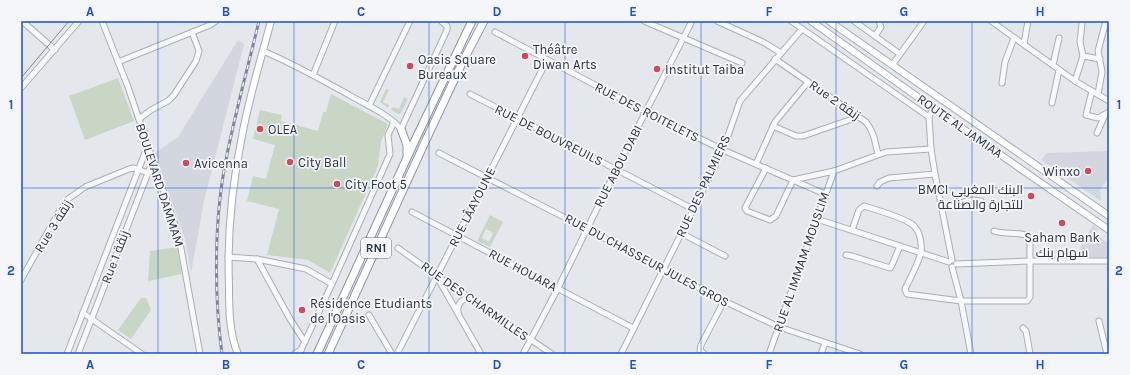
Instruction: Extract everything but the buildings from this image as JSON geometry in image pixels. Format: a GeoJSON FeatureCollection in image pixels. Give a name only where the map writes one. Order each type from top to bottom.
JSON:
{"type":"FeatureCollection","features":[{"type":"Feature","properties":{"kind":"highway","name":"RN1"},"geometry":{"type":"LineString","coordinates":[[328,354],[425,142],[463,61],[484,21]]}},
{"type":"Feature","properties":{"kind":"highway"},"geometry":{"type":"LineString","coordinates":[[425,142],[432,133],[447,105],[488,21]]}},
{"type":"Feature","properties":{"kind":"highway","name":"RN1"},"geometry":{"type":"LineString","coordinates":[[317,354],[470,23]]}},
{"type":"Feature","properties":{"kind":"highway"},"geometry":{"type":"LineString","coordinates":[[401,129],[411,137],[417,136]]}},
{"type":"Feature","properties":{"kind":"highway"},"geometry":{"type":"LineString","coordinates":[[401,129],[407,145],[406,161]]}},
{"type":"Feature","properties":{"kind":"main road"},"geometry":{"type":"LineString","coordinates":[[238,354],[232,332],[228,257],[232,199],[245,123],[271,21]]}},
{"type":"Feature","properties":{"kind":"main road","name":"ROUTE AL JAMIAA"},"geometry":{"type":"LineString","coordinates":[[811,21],[1109,230]]}},
{"type":"Feature","properties":{"kind":"main road","name":"ROUTE AL JAMIAA"},"geometry":{"type":"LineString","coordinates":[[829,21],[893,64],[1109,216]]}},
{"type":"Feature","properties":{"kind":"street"},"geometry":{"type":"LineString","coordinates":[[22,21],[55,50]]}},
{"type":"Feature","properties":{"kind":"street"},"geometry":{"type":"LineString","coordinates":[[21,88],[79,21]]}},
{"type":"Feature","properties":{"kind":"street","name":"BOULEVARD DAMMAM"},"geometry":{"type":"LineString","coordinates":[[102,21],[139,119],[180,243],[200,354]]}},
{"type":"Feature","properties":{"kind":"street"},"geometry":{"type":"LineString","coordinates":[[118,62],[212,24],[216,21]]}},
{"type":"Feature","properties":{"kind":"street"},"geometry":{"type":"LineString","coordinates":[[313,75],[335,21]]}},
{"type":"Feature","properties":{"kind":"street"},"geometry":{"type":"LineString","coordinates":[[369,106],[410,21]]}},
{"type":"Feature","properties":{"kind":"street"},"geometry":{"type":"LineString","coordinates":[[263,51],[288,61],[369,106],[394,122],[401,129],[447,30],[447,26],[441,21]]}},
{"type":"Feature","properties":{"kind":"street"},"geometry":{"type":"LineString","coordinates":[[644,21],[742,63]]}},
{"type":"Feature","properties":{"kind":"street","name":"RUE ABOU DABI"},"geometry":{"type":"LineString","coordinates":[[522,354],[558,288],[692,21]]}},
{"type":"Feature","properties":{"kind":"street"},"geometry":{"type":"LineString","coordinates":[[716,21],[763,42],[781,52]]}},
{"type":"Feature","properties":{"kind":"street"},"geometry":{"type":"LineString","coordinates":[[791,21],[928,117]]}},
{"type":"Feature","properties":{"kind":"street"},"geometry":{"type":"LineString","coordinates":[[854,21],[900,54]]}},
{"type":"Feature","properties":{"kind":"street"},"geometry":{"type":"LineString","coordinates":[[875,36],[882,27],[879,21]]}},
{"type":"Feature","properties":{"kind":"street"},"geometry":{"type":"LineString","coordinates":[[893,64],[924,21]]}},
{"type":"Feature","properties":{"kind":"street"},"geometry":{"type":"LineString","coordinates":[[991,21],[1075,81],[1109,101]]}},
{"type":"Feature","properties":{"kind":"street"},"geometry":{"type":"LineString","coordinates":[[1024,44],[1028,21]]}},
{"type":"Feature","properties":{"kind":"street"},"geometry":{"type":"LineString","coordinates":[[1098,94],[1102,72],[1098,51],[1106,21]]}},
{"type":"Feature","properties":{"kind":"street"},"geometry":{"type":"LineString","coordinates":[[1075,81],[1082,56],[1080,42],[1082,23]]}},
{"type":"Feature","properties":{"kind":"street","name":"RUE DES PALMIERS"},"geometry":{"type":"LineString","coordinates":[[621,354],[722,150],[740,101],[802,29]]}},
{"type":"Feature","properties":{"kind":"street"},"geometry":{"type":"LineString","coordinates":[[139,119],[151,110],[171,99],[194,65],[199,51],[192,32]]}},
{"type":"Feature","properties":{"kind":"street","name":"RUE DES ROITELETS"},"geometry":{"type":"LineString","coordinates":[[495,32],[646,112],[722,150],[825,194]]}},
{"type":"Feature","properties":{"kind":"street"},"geometry":{"type":"LineString","coordinates":[[1002,83],[1006,62],[1014,38]]}},
{"type":"Feature","properties":{"kind":"street"},"geometry":{"type":"LineString","coordinates":[[1053,65],[1059,38]]}},
{"type":"Feature","properties":{"kind":"street"},"geometry":{"type":"LineString","coordinates":[[1082,56],[1100,59]]}},
{"type":"Feature","properties":{"kind":"street","name":"Rue 2 زنقة"},"geometry":{"type":"LineString","coordinates":[[775,59],[871,127],[878,154]]}},
{"type":"Feature","properties":{"kind":"street","name":"RUE LÂAYOUNE"},"geometry":{"type":"LineString","coordinates":[[397,354],[547,60]]}},
{"type":"Feature","properties":{"kind":"street"},"geometry":{"type":"LineString","coordinates":[[1052,103],[1059,70]]}},
{"type":"Feature","properties":{"kind":"street"},"geometry":{"type":"LineString","coordinates":[[756,164],[777,119],[808,82]]}},
{"type":"Feature","properties":{"kind":"street"},"geometry":{"type":"LineString","coordinates":[[1092,91],[1086,115],[1098,118],[1107,113]]}},
{"type":"Feature","properties":{"kind":"street","name":"RUE DE BOUVREUILS"},"geometry":{"type":"LineString","coordinates":[[470,94],[693,209]]}},
{"type":"Feature","properties":{"kind":"street"},"geometry":{"type":"LineString","coordinates":[[933,108],[928,117],[935,174],[950,261]]}},
{"type":"Feature","properties":{"kind":"street"},"geometry":{"type":"LineString","coordinates":[[1097,133],[1107,113]]}},
{"type":"Feature","properties":{"kind":"street"},"geometry":{"type":"LineString","coordinates":[[773,126],[796,136],[806,136],[858,117]]}},
{"type":"Feature","properties":{"kind":"street"},"geometry":{"type":"LineString","coordinates":[[294,354],[300,352],[305,342],[390,154],[388,135],[394,122]]}},
{"type":"Feature","properties":{"kind":"street"},"geometry":{"type":"LineString","coordinates":[[148,145],[138,169],[148,173]]}},
{"type":"Feature","properties":{"kind":"street"},"geometry":{"type":"LineString","coordinates":[[766,168],[745,208],[747,211],[770,220],[773,219],[778,213],[793,180],[834,171],[878,154],[896,151],[932,149]]}},
{"type":"Feature","properties":{"kind":"street","name":"RUE DU CHASSEUR JULES GROS"},"geometry":{"type":"LineString","coordinates":[[439,153],[724,301],[779,327],[860,354]]}},
{"type":"Feature","properties":{"kind":"street","name":"Rue 1 زنقة"},"geometry":{"type":"LineString","coordinates":[[78,354],[153,160]]}},
{"type":"Feature","properties":{"kind":"street","name":"Rue 3 زنقة"},"geometry":{"type":"LineString","coordinates":[[21,280],[60,210],[68,199],[78,191],[94,182],[129,169],[138,169]]}},
{"type":"Feature","properties":{"kind":"street","name":"Rue 1 زنقة"},"geometry":{"type":"LineString","coordinates":[[67,354],[138,169]]}},
{"type":"Feature","properties":{"kind":"street","name":"RUE AL IMMAM MOUSLIM"},"geometry":{"type":"LineString","coordinates":[[769,354],[834,171]]}},
{"type":"Feature","properties":{"kind":"street"},"geometry":{"type":"LineString","coordinates":[[877,186],[880,182],[888,178],[935,174]]}},
{"type":"Feature","properties":{"kind":"street"},"geometry":{"type":"LineString","coordinates":[[941,207],[973,200],[981,201]]}},
{"type":"Feature","properties":{"kind":"street"},"geometry":{"type":"LineString","coordinates":[[852,230],[860,208],[864,206],[912,224],[919,234],[921,252],[905,289],[906,293],[909,295],[961,301],[1029,300],[1029,236],[999,233],[994,231]]}},
{"type":"Feature","properties":{"kind":"street","name":"RUE HOUARA"},"geometry":{"type":"LineString","coordinates":[[412,212],[633,328]]}},
{"type":"Feature","properties":{"kind":"street"},"geometry":{"type":"LineString","coordinates":[[817,219],[900,246],[950,261],[955,261],[954,266],[971,354]]}},
{"type":"Feature","properties":{"kind":"street"},"geometry":{"type":"LineString","coordinates":[[681,233],[725,256]]}},
{"type":"Feature","properties":{"kind":"street"},"geometry":{"type":"LineString","coordinates":[[846,255],[890,268],[900,246]]}},
{"type":"Feature","properties":{"kind":"street","name":"RUE DES CHARMILLES"},"geometry":{"type":"LineString","coordinates":[[398,248],[552,354]]}},
{"type":"Feature","properties":{"kind":"street"},"geometry":{"type":"LineString","coordinates":[[228,257],[257,259],[306,269],[332,284]]}},
{"type":"Feature","properties":{"kind":"street"},"geometry":{"type":"LineString","coordinates":[[257,259],[290,319],[305,342]]}},
{"type":"Feature","properties":{"kind":"street"},"geometry":{"type":"LineString","coordinates":[[954,266],[1030,261],[1109,261]]}},
{"type":"Feature","properties":{"kind":"street"},"geometry":{"type":"LineString","coordinates":[[437,276],[481,354]]}},
{"type":"Feature","properties":{"kind":"street"},"geometry":{"type":"LineString","coordinates":[[458,313],[457,308],[461,301],[470,298]]}},
{"type":"Feature","properties":{"kind":"street"},"geometry":{"type":"LineString","coordinates":[[704,354],[700,350],[701,345],[724,301]]}},
{"type":"Feature","properties":{"kind":"street"},"geometry":{"type":"LineString","coordinates":[[83,313],[142,354]]}},
{"type":"Feature","properties":{"kind":"street"},"geometry":{"type":"LineString","coordinates":[[369,316],[392,354]]}},
{"type":"Feature","properties":{"kind":"street"},"geometry":{"type":"LineString","coordinates":[[1100,321],[1108,354]]}},
{"type":"Feature","properties":{"kind":"street"},"geometry":{"type":"LineString","coordinates":[[1023,328],[1026,331],[1030,354]]}},
{"type":"Feature","properties":{"kind":"street"},"geometry":{"type":"LineString","coordinates":[[821,354],[825,343]]}},
{"type":"Feature","properties":{"kind":"shaded area","name":"Avicenna"},"geometry":{"type":"Polygon","coordinates":[[[238,40],[244,44],[204,201],[191,273],[185,239],[155,153],[178,137],[238,40]]]}},
{"type":"Feature","properties":{"kind":"shaded area"},"geometry":{"type":"Polygon","coordinates":[[[1108,151],[1109,177],[1100,190],[1101,201],[1041,160],[1047,153],[1108,151]]]}},
{"type":"Feature","properties":{"kind":"shaded area"},"geometry":{"type":"Polygon","coordinates":[[[1093,225],[1098,229],[1096,232],[1098,236],[1109,244],[1109,258],[1080,257],[1081,244],[1093,225]]]}},
{"type":"Feature","properties":{"kind":"green space"},"geometry":{"type":"Polygon","coordinates":[[[118,78],[134,121],[85,140],[69,96],[118,78]]]}},
{"type":"Feature","properties":{"kind":"green space"},"geometry":{"type":"Polygon","coordinates":[[[386,89],[389,90],[383,102],[389,105],[388,108],[380,102],[386,89]]]}},
{"type":"Feature","properties":{"kind":"green space","name":"City Foot 5"},"geometry":{"type":"Polygon","coordinates":[[[331,94],[388,124],[381,142],[378,166],[330,273],[308,260],[267,255],[279,209],[247,201],[253,176],[266,179],[275,145],[253,139],[260,110],[282,115],[281,121],[318,131],[323,112],[326,112],[331,94]]]}},
{"type":"Feature","properties":{"kind":"green space"},"geometry":{"type":"Polygon","coordinates":[[[404,97],[408,99],[401,113],[398,114],[391,110],[393,107],[399,109],[404,97]]]}},
{"type":"Feature","properties":{"kind":"green space"},"geometry":{"type":"Polygon","coordinates":[[[490,215],[503,222],[490,247],[477,241],[490,215]],[[486,229],[482,238],[489,242],[493,233],[486,229]]]}},
{"type":"Feature","properties":{"kind":"green space"},"geometry":{"type":"Polygon","coordinates":[[[177,247],[182,274],[148,281],[150,251],[177,247]]]}},
{"type":"Feature","properties":{"kind":"green space"},"geometry":{"type":"Polygon","coordinates":[[[141,298],[146,298],[151,310],[131,339],[118,330],[141,298]]]}},
{"type":"Feature","properties":{"kind":"tram line"},"geometry":{"type":"LineString","coordinates":[[21,78],[69,21]]}},
{"type":"Feature","properties":{"kind":"railway"},"geometry":{"type":"LineString","coordinates":[[222,354],[219,331],[216,257],[219,206],[237,107],[259,21]]}},
{"type":"Feature","properties":{"kind":"place","name":"Théâtre Diwan Arts"},"geometry":{"type":"Point","coordinates":[525,56]}},
{"type":"Feature","properties":{"kind":"place","name":"Oasis Square Bureaux"},"geometry":{"type":"Point","coordinates":[410,66]}},
{"type":"Feature","properties":{"kind":"place","name":"Institut Taiba"},"geometry":{"type":"Point","coordinates":[657,69]}},
{"type":"Feature","properties":{"kind":"place","name":"OLEA"},"geometry":{"type":"Point","coordinates":[260,129]}},
{"type":"Feature","properties":{"kind":"place","name":"City Ball"},"geometry":{"type":"Point","coordinates":[290,162]}},
{"type":"Feature","properties":{"kind":"place","name":"Avicenna"},"geometry":{"type":"Point","coordinates":[186,163]}},
{"type":"Feature","properties":{"kind":"place","name":"Winxo"},"geometry":{"type":"Point","coordinates":[1088,171]}},
{"type":"Feature","properties":{"kind":"place","name":"City Foot 5"},"geometry":{"type":"Point","coordinates":[337,184]}},
{"type":"Feature","properties":{"kind":"place","name":"BMCI البنك المغربي للتجارة والصناعة"},"geometry":{"type":"Point","coordinates":[1031,196]}},
{"type":"Feature","properties":{"kind":"place","name":"Saham Bank سهام بنك"},"geometry":{"type":"Point","coordinates":[1062,223]}},
{"type":"Feature","properties":{"kind":"place","name":"Résidence Etudiants de l'Oasis"},"geometry":{"type":"Point","coordinates":[302,310]}}]}
